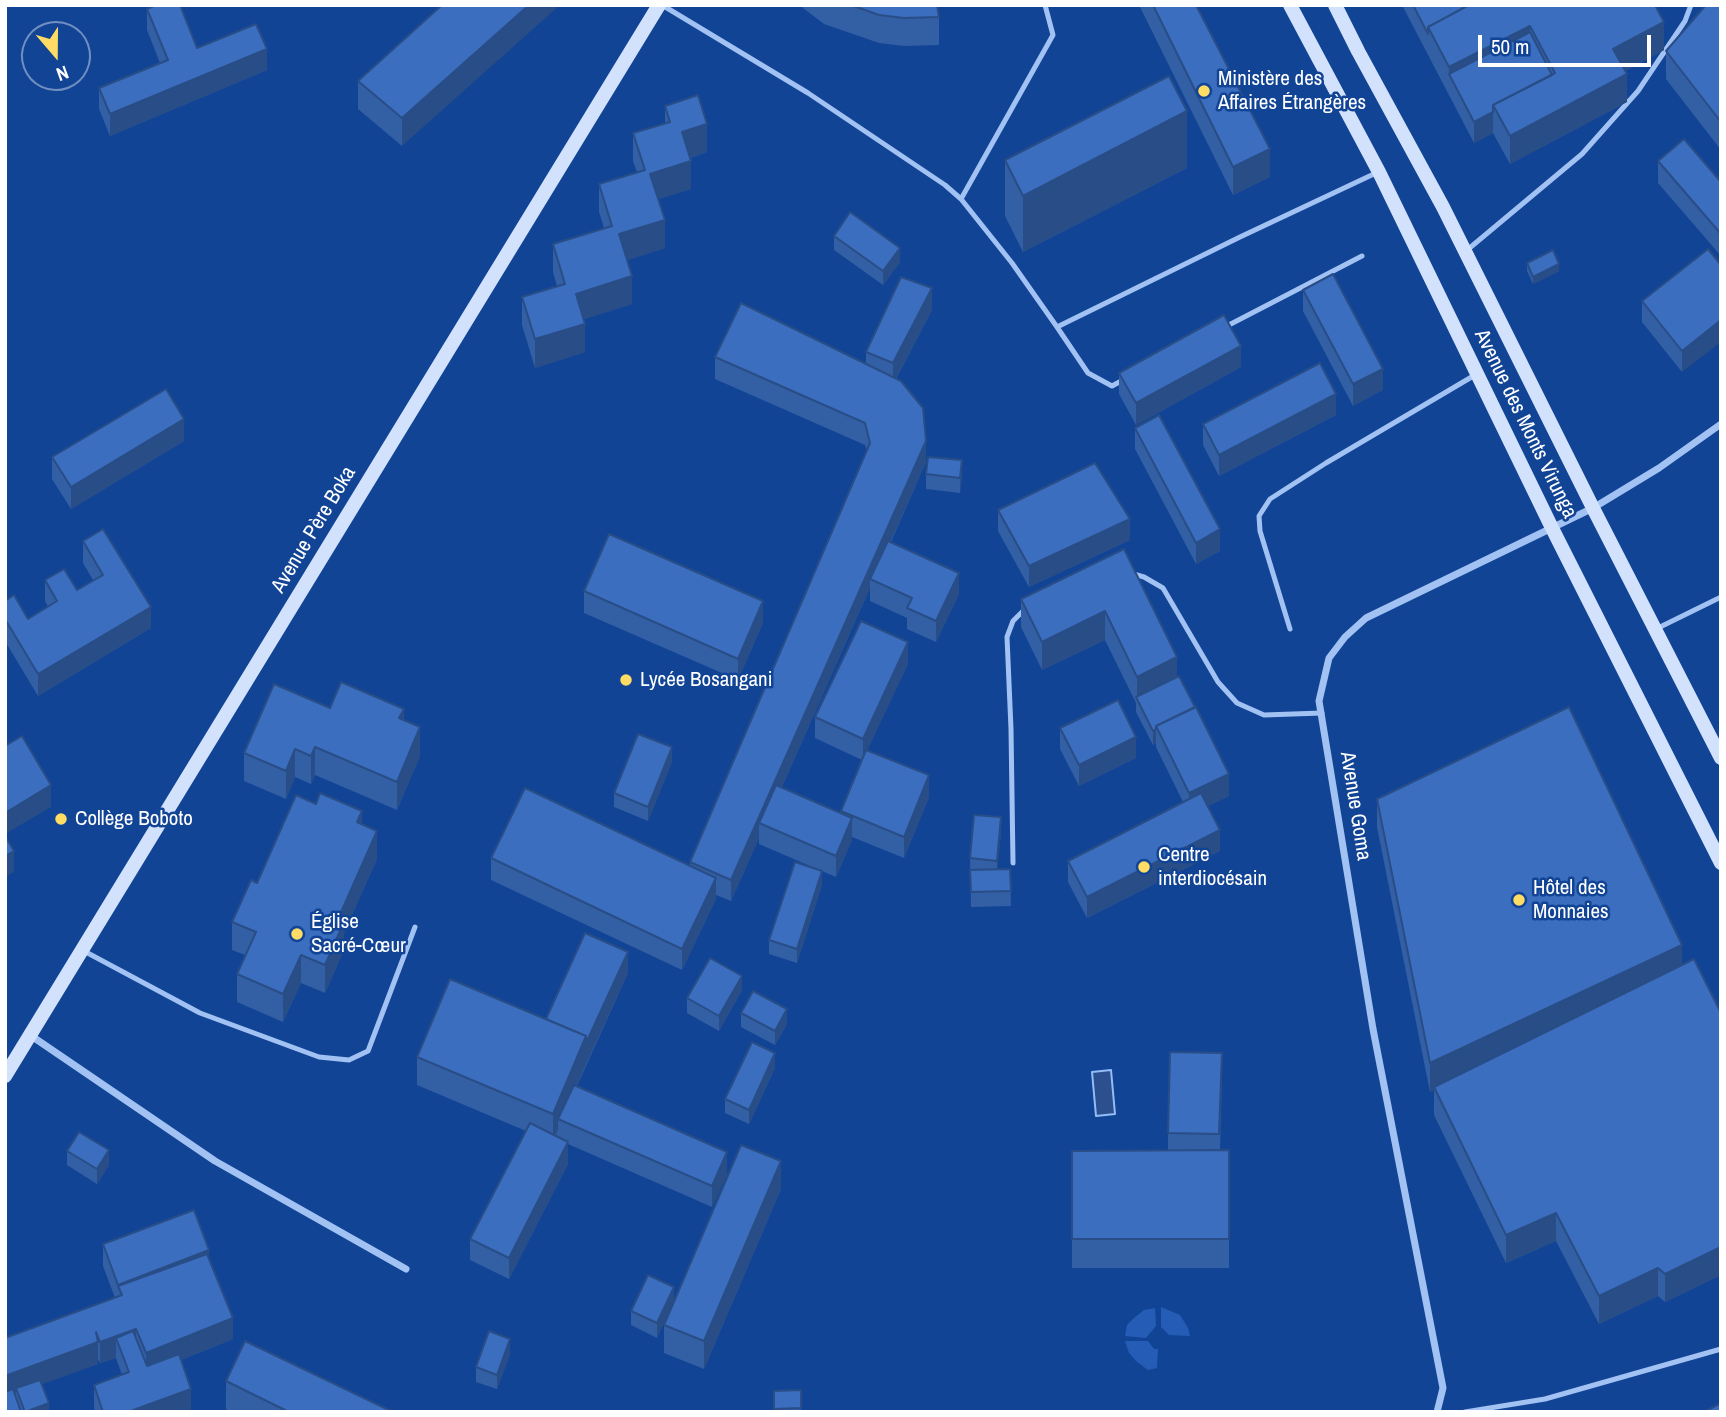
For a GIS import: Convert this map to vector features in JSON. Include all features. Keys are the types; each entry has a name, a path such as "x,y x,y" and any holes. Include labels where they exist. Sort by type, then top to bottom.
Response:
{"street":[{"name":"Avenue Père Boka","path":"5,1076 660,5"},
{"name":"Avenue des Monts Virunga","path":"1290,5 1379,172 1552,528 1721,863"},
{"name":"Avenue des Monts Virunga","path":"1335,5 1465,252 1721,758"},
{"name":"Avenue Goma","path":"1437,1412 1443,1388 1373,1029 1319,701 1329,658 1345,637 1366,618 1593,508 1659,468 1721,424"},
{"path":"30,1035 215,1161 406,1269"}],"lane":[{"path":"660,5 808,93 945,185 961,199 1012,263 1088,373 1112,386 1124,380"},
{"path":"961,199 1052,35 1045,5"},
{"path":"1465,252 1581,154 1638,91 1685,21 1691,5"},
{"path":"1057,327 1379,172"},
{"path":"1219,330 1362,256"},
{"path":"1290,629 1259,531 1259,516 1270,499 1477,374"},
{"path":"1122,570 1144,577 1163,588 1218,682 1237,703 1264,715 1322,713"},
{"path":"1656,630 1721,597"},
{"path":"1013,863 1007,637 1013,621 1023,611 1035,605"},
{"path":"82,950 200,1013 319,1057 349,1060 368,1051 415,927"},
{"path":"1465,1412 1545,1399 1721,1349"}],"shaded area":[{"path":"1111,1070 1115,1114 1096,1116 1092,1072"},
{"path":"1161,1307 1180,1315 1190,1336 1169,1335 1161,1327"},
{"path":"1155,1308 1156,1326 1146,1338 1125,1336 1127,1325 1135,1317 1144,1310"},
{"path":"1125,1341 1148,1341 1154,1349 1158,1349 1157,1368 1148,1370 1136,1361 1129,1353"}],"building":[{"path":"156,5 180,5 197,48 256,24 267,49 110,114 99,88 168,60 147,9"},
{"path":"442,5 529,5 402,118 358,81"},
{"path":"851,5 937,5 939,17 904,18 879,15"},
{"path":"1153,5 1196,5 1270,149 1233,167"},
{"path":"1413,5 1469,5 1428,27 1428,34"},
{"path":"1469,5 1655,5 1664,22 1613,49 1627,74 1510,136 1493,105 1555,73 1530,26 1449,67 1428,27"},
{"path":"1706,5 1721,5 1721,122 1666,51"},
{"path":"1530,32 1552,75 1493,105 1493,112 1474,122 1449,74"},
{"path":"1169,76 1187,111 1023,196 1005,160"},
{"path":"698,95 707,124 682,132 691,161 650,174 665,220 619,234 632,276 576,294 585,324 535,339 522,297 565,284 553,244 612,226 599,184 645,170 633,133 670,122 665,106"},
{"path":"1684,139 1721,182 1721,234 1658,161"},
{"path":"850,212 900,248 883,271 834,236"},
{"path":"1708,249 1721,265 1721,320 1682,351 1642,301"},
{"path":"1553,250 1559,264 1533,277 1527,263"},
{"path":"1333,274 1383,369 1353,384 1303,290"},
{"path":"901,277 932,288 893,363 866,352"},
{"path":"741,303 901,381 923,408 926,441 731,880 690,862 870,443 865,423 715,357"},
{"path":"1224,315 1241,346 1136,403 1119,373"},
{"path":"1320,363 1336,394 1219,455 1203,424"},
{"path":"166,389 184,419 71,487 52,457"},
{"path":"1159,415 1220,529 1196,543 1135,428"},
{"path":"928,457 962,460 960,478 926,474"},
{"path":"1095,463 1130,519 1029,566 998,510"},
{"path":"103,529 151,607 38,674 5,619 5,601 14,595 28,619 57,601 45,580 64,569 77,590 103,575 83,541"},
{"path":"609,534 763,601 738,659 584,591"},
{"path":"888,541 959,573 936,621 907,608 912,598 870,579"},
{"path":"1124,549 1177,657 1137,677 1105,611 1042,642 1021,599"},
{"path":"861,621 908,642 863,739 815,717"},
{"path":"1179,676 1195,707 1156,726 1153,731 1136,697"},
{"path":"341,682 404,709 399,718 420,727 397,782 315,747 311,756 295,749 286,771 244,753 274,684 330,708"},
{"path":"1118,700 1136,737 1079,765 1060,728"},
{"path":"1196,707 1229,774 1189,793 1156,726"},
{"name":"Hôtel des Monnaies","path":"1569,707 1682,945 1430,1063 1377,799"},
{"path":"638,734 672,747 648,807 614,793"},
{"path":"22,736 51,785 5,813 5,746"},
{"path":"866,750 929,775 904,837 841,811"},
{"path":"776,785 852,818 836,856 759,823"},
{"path":"525,788 716,878 682,949 491,858"},
{"path":"320,793 362,811 357,822 377,831 338,919 344,922 325,965 301,955 283,994 237,974 256,932 232,922 251,880 257,883 296,795 316,804"},
{"path":"1201,793 1220,830 1087,897 1068,861"},
{"path":"974,815 1001,817 997,861 970,858"},
{"path":"5,836 14,851 5,856"},
{"path":"795,862 822,871 797,949 769,940"},
{"path":"1010,869 1011,891 971,892 970,870"},
{"path":"585,933 628,952 586,1043 586,1036 546,1019"},
{"path":"710,958 742,976 719,1016 687,998"},
{"path":"1694,959 1721,1013 1721,1247 1665,1274 1658,1268 1599,1296 1556,1213 1506,1235 1434,1087"},
{"path":"450,979 586,1036 553,1114 417,1057"},
{"path":"753,991 787,1009 775,1031 741,1013"},
{"path":"752,1042 775,1053 749,1110 725,1099"},
{"path":"1170,1052 1222,1053 1219,1134 1168,1133"},
{"path":"574,1085 727,1152 712,1186 558,1119"},
{"path":"530,1123 568,1142 509,1258 470,1239"},
{"path":"79,1132 109,1150 97,1169 67,1151"},
{"path":"741,1145 781,1161 704,1341 664,1325"},
{"path":"1229,1150 1229,1239 1072,1239 1072,1151"},
{"path":"194,1210 209,1250 118,1285 103,1244"},
{"path":"207,1254 233,1318 146,1353 136,1329 100,1342 96,1332 98,1342 5,1376 5,1338 122,1295 118,1286"},
{"path":"648,1275 674,1287 657,1323 631,1311"},
{"path":"133,1331 147,1366 179,1354 191,1389 128,1412 103,1412 94,1385 129,1372 116,1338"},
{"path":"489,1331 510,1339 497,1375 476,1367"},
{"path":"245,1341 393,1412 289,1412 226,1381"},
{"path":"40,1380 49,1403 25,1412 16,1388"},
{"path":"13,1389 21,1412 5,1412 5,1392"},
{"path":"801,1390 801,1408 774,1409 774,1391"},
{"path":"1721,1403 1721,1412 1704,1412"}],"place":[{"name":"Ministère des Affaires Étrangères","path":"1204,91"},
{"name":"Lycée Bosangani","path":"626,680"},
{"name":"Collège Boboto","path":"61,819"},
{"name":"Centre interdiocésain","path":"1144,867"},
{"name":"Hôtel des Monnaies","path":"1519,900"},
{"name":"Église Sacré-Cœur","path":"297,934"}]}
